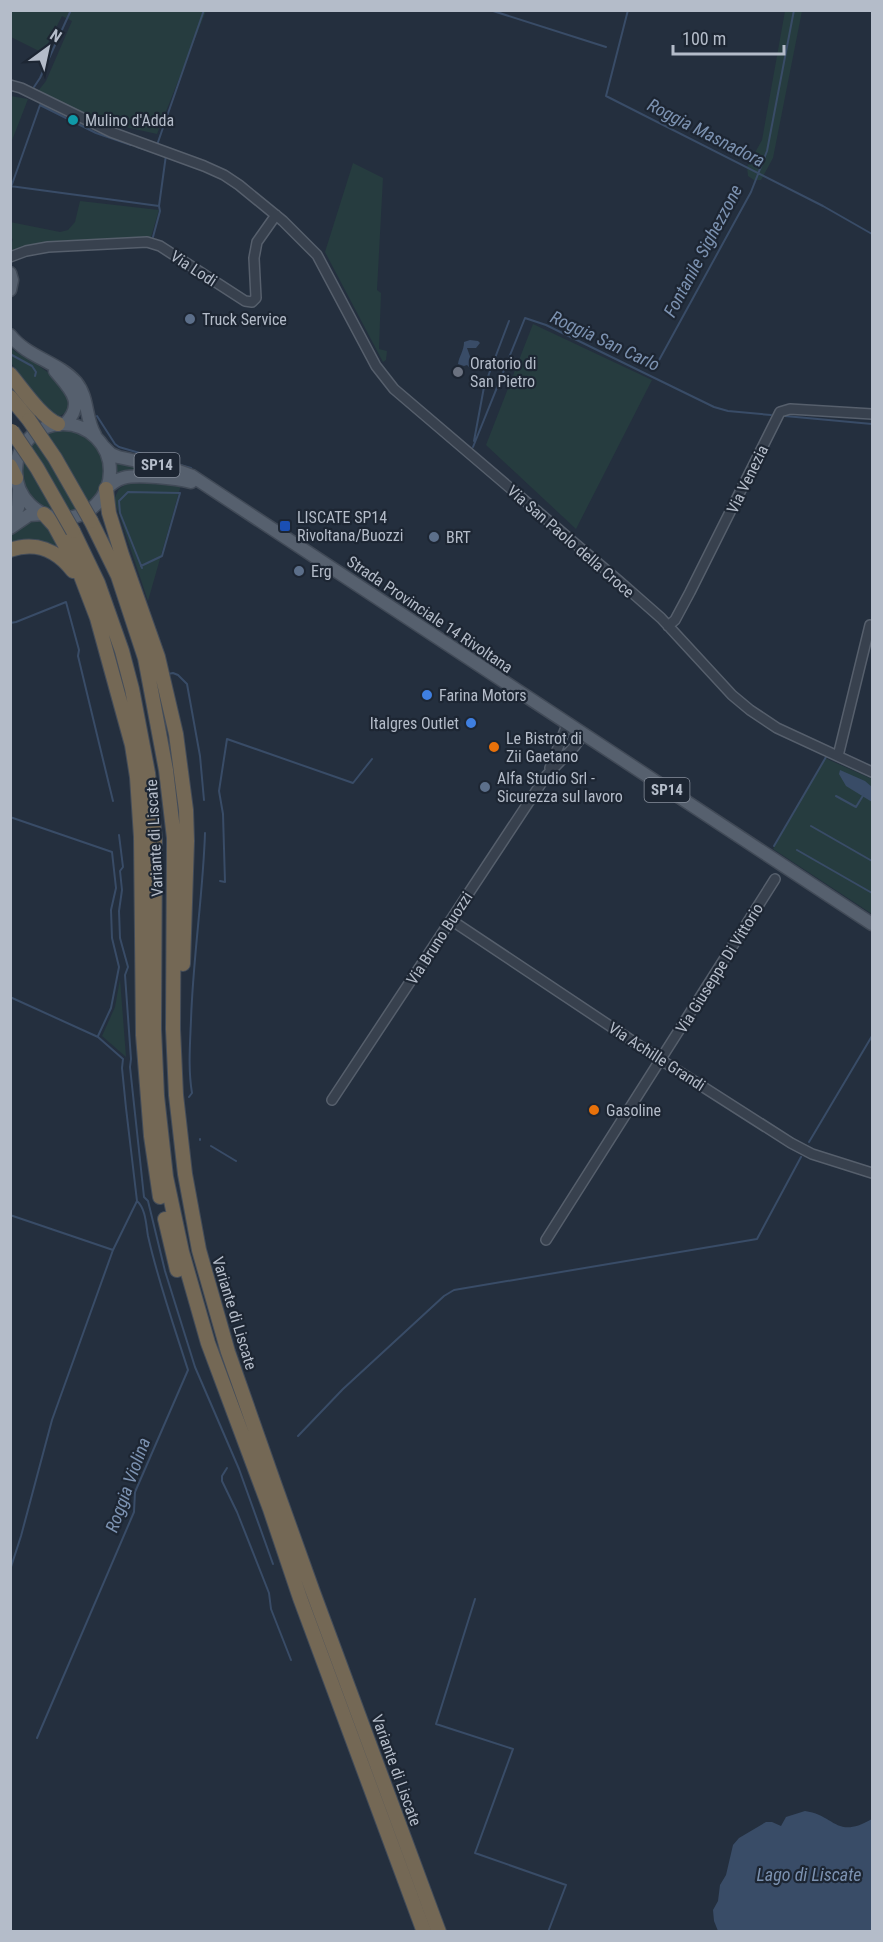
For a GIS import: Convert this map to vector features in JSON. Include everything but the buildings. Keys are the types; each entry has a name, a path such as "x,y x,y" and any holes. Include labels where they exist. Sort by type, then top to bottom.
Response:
{"highway":[{"path":"10,374 52,422 61,424"},
{"name":"Variante di Liscate","path":"10,397 55,458 91,521 118,576 149,673 166,770 174,838 173,1029 177,1112 185,1174 201,1256 228,1352 274,1483 439,1932"},
{"name":"Variante di Liscate","path":"11,430 37,468 74,531 99,583 132,689 148,773 155,839 154,1055 159,1122 165,1168 182,1252 197,1307 300,1598 424,1932"},
{"path":"106,489 109,513 165,682 180,764 187,841 180,1077 201,1256"},
{"path":"44,514 52,523 79,572 102,633 132,745 137,777 141,837 143,1035 149,1120 156,1176 172,1252 199,1344 223,1410 246,1447"},
{"path":"10,550 24,546 39,547 49,550 64,560 75,574 102,633"}],"main road":[{"path":"10,272 12,283 10,290"},
{"path":"10,335 29,352"},
{"path":"10,344 49,363 78,385 86,403 93,431 101,444 110,468 106,489 96,504 82,514 63,518 44,514 29,515 10,528"},
{"path":"49,363 68,386 75,402 74,411 61,424"},
{"path":"10,520 19,502 15,478 17,459 25,442 40,429 61,424 83,428 101,444"},
{"name":"Strada Provinciale 14 Rivoltana","path":"101,444 111,454 118,457 180,471 211,489 873,924"},
{"name":"Strada Provinciale 14 Rivoltana","path":"106,489 118,480 132,477 177,478 211,489"},
{"path":"15,478 29,503 44,514"}],"street":[{"name":"Via San Paolo della Croce","path":"10,85 21,88 111,132 224,175 239,184 276,215 319,258 376,366 389,383 620,581 668,626 726,689 750,710 777,728 873,772"},
{"name":"Via Lodi","path":"10,257 38,249 141,241 153,243 245,301 252,302 256,298 257,242 276,215"},
{"path":"10,272 19,259 38,249"},
{"name":"Via Venezia","path":"668,626 675,620 685,601 780,412 790,409 873,414"},
{"path":"838,756 870,625"},
{"name":"Via Bruno Buozzi","path":"546,776 567,725"},
{"name":"Via Bruno Buozzi","path":"332,1100 546,776 583,735"},
{"name":"Via Giuseppe Di Vittorio","path":"546,1240 776,879"},
{"name":"Via Achille Grandi","path":"451,920 662,1060 802,1149 873,1173"}],"green space":[{"path":"10,11 206,11 157,134 103,122 38,91 46,81 72,21 62,16 43,53 11,37"},
{"path":"785,11 802,11 773,158 761,180 754,180 748,176 747,167 762,140"},
{"path":"10,96 28,99 11,143"},
{"path":"353,163 383,178 377,290 381,293 379,349 387,351 386,360 383,362 325,252"},
{"path":"80,201 159,210 151,237 38,244 11,250 13,239 10,222 60,232 68,230 75,222"},
{"path":"533,324 652,380 576,529 486,445"},
{"path":"10,348 37,364 62,386 67,394 68,403 64,414 57,417 46,408 11,363"},
{"path":"62,428 78,431 92,440 101,454 104,470 101,486 92,500 78,509 62,512 46,509 32,500 23,486 20,470 23,454 32,440 46,431"},
{"path":"116,462 161,471 115,477"},
{"path":"128,483 181,485 148,601 114,499 119,489"},
{"path":"38,519 45,522 69,560 11,546 11,534 17,528"},
{"path":"825,758 872,779 872,914 773,849"},
{"path":"120,979 126,1057 102,1036 115,1007"}],"water":[{"path":"470,340 480,343 476,348 467,348 471,359 470,368 467,365 458,364 464,342"},
{"path":"840,770 865,781 872,787 872,802 846,786 839,774"},
{"name":"Lago di Liscate","path":"805,1811 815,1813 843,1827 860,1825 872,1819 872,1931 718,1931 713,1910 718,1901 720,1885 726,1875 733,1845 739,1838 766,1822 781,1826 786,1817"}],"waterway":[{"path":"34,87 71,10"},
{"name":"Roggia Violina","path":"157,145 204,10"},
{"path":"490,10 606,47"},
{"name":"Roggia Masnadora","path":"628,10 606,96 823,206 872,234"},
{"name":"Fontanile Sighezzone","path":"658,362 751,192 767,151 794,10"},
{"name":"Roggia Violina","path":"10,190 40,105 96,133 131,145"},
{"name":"Roggia Violina","path":"137,147 157,153"},
{"path":"10,186 159,206 166,155"},
{"path":"153,237 160,211 159,206"},
{"name":"Roggia San Carlo","path":"473,447 525,318 546,325 714,407 728,411 771,415"},
{"path":"474,441 484,387 509,321"},
{"name":"Roggia Violina","path":"10,354 32,366 36,372 35,376"},
{"path":"97,416 119,447 191,468"},
{"name":"Roggia San Carlo","path":"785,416 872,424"},
{"path":"141,566 162,556 180,493 128,492 119,501 120,513 142,568"},
{"path":"10,623 66,602 113,801"},
{"path":"168,674 178,675 187,684 200,756 204,800"},
{"path":"220,881 225,882 223,814 219,791 227,739 353,783 372,759"},
{"path":"774,846 826,757"},
{"path":"836,796 856,807 864,794"},
{"path":"10,817 112,852 116,888 111,910 112,938 119,967 111,1008 98,1036"},
{"path":"811,826 872,861"},
{"path":"189,1097 192,1093 190,1075 192,996 205,833"},
{"path":"119,835 123,867 120,871 122,890 119,911 120,938 128,967 125,975 130,1067 144,1197 148,1201 165,1271 195,1367 239,1469 273,1564"},
{"path":"797,850 872,893"},
{"name":"Roggia Violina","path":"10,997 98,1037 123,1059 122,1068 137,1201 144,1213 156,1270 188,1370 135,1492 134,1512 37,1738"},
{"path":"809,1142 872,1036"},
{"path":"211,1146 236,1161"},
{"path":"298,1436 343,1389 444,1296 454,1290 757,1239 801,1157"},
{"name":"Roggia Violina","path":"10,1570 52,1420 113,1250 137,1201"},
{"name":"Roggia Violina","path":"10,1215 113,1250"},
{"path":"227,1468 222,1481 237,1512 269,1593 271,1609 291,1660"},
{"path":"475,1599 436,1724 513,1749 475,1853 566,1885 548,1932"}],"place":[{"name":"Mulino d'Adda","path":"73,120"},
{"name":"Truck Service","path":"190,319"},
{"name":"Oratorio di San Pietro","path":"458,372"},
{"name":"LISCATE SP14 Rivoltana/Buozzi","path":"285,526"},
{"name":"BRT","path":"434,537"},
{"name":"Erg","path":"299,571"},
{"name":"Farina Motors","path":"427,695"},
{"name":"Italgres Outlet","path":"471,723"},
{"name":"Le Bistrot di Zii Gaetano","path":"494,747"},
{"name":"Alfa Studio Srl - Sicurezza sul lavoro","path":"485,787"},
{"name":"Gasoline","path":"594,1110"}]}
